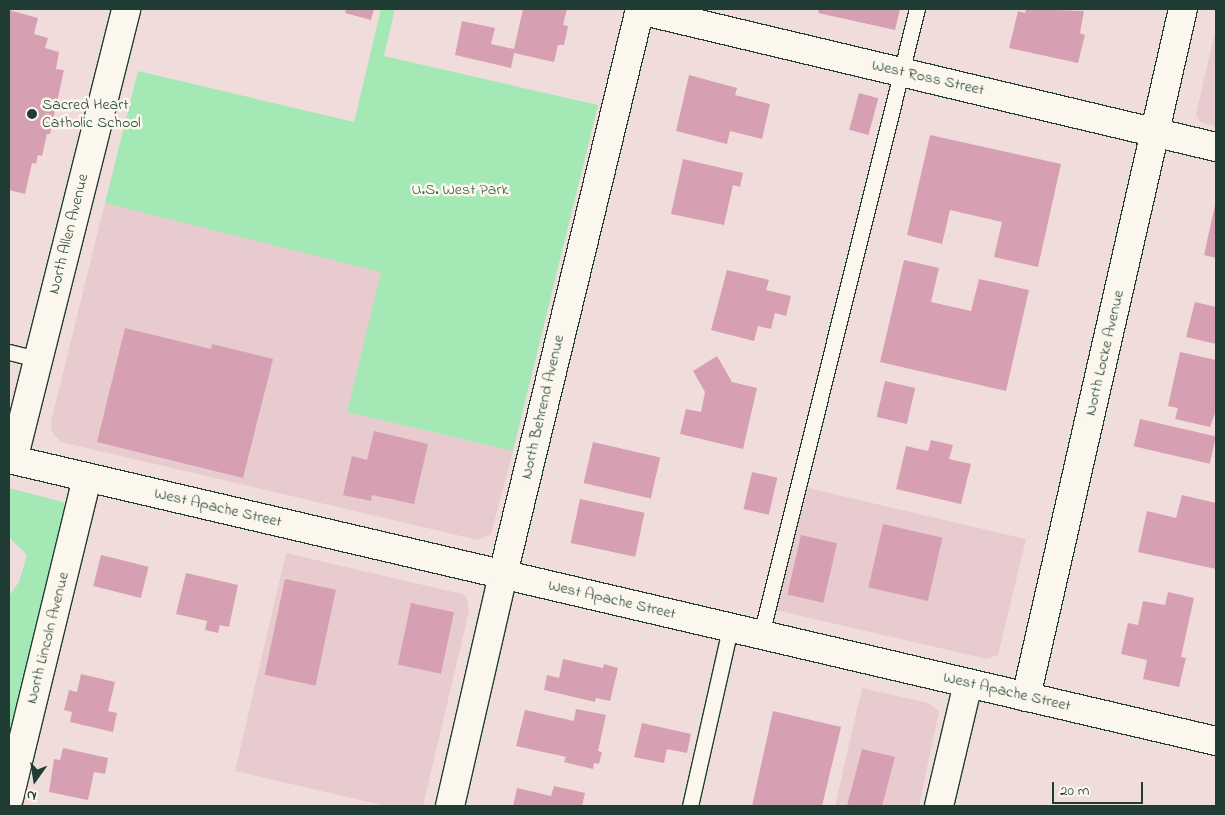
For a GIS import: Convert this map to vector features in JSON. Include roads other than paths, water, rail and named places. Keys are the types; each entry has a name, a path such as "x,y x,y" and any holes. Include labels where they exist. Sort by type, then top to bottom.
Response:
{"street":[{"name":"North Allen Avenue","path":"11,460 126,9"},
{"name":"West Ross Street","path":"640,9 1216,146"},
{"name":"North Behrend Avenue","path":"450,806 503,574 640,9"},
{"name":"North Locke Avenue","path":"1026,696 1183,9"},
{"name":"West Apache Street","path":"11,460 1216,741"},
{"name":"North Lincoln Avenue","path":"9,798 87,478"},
{"path":"939,806 968,683"}],"lane":[{"path":"761,635 917,9"},
{"path":"9,352 38,359"},
{"path":"690,806 730,628"}],"place":[{"name":"Sacred Heart Catholic School","path":"32,114"}],"park label":[{"name":"U.S. West Park","path":"460,190"}]}
